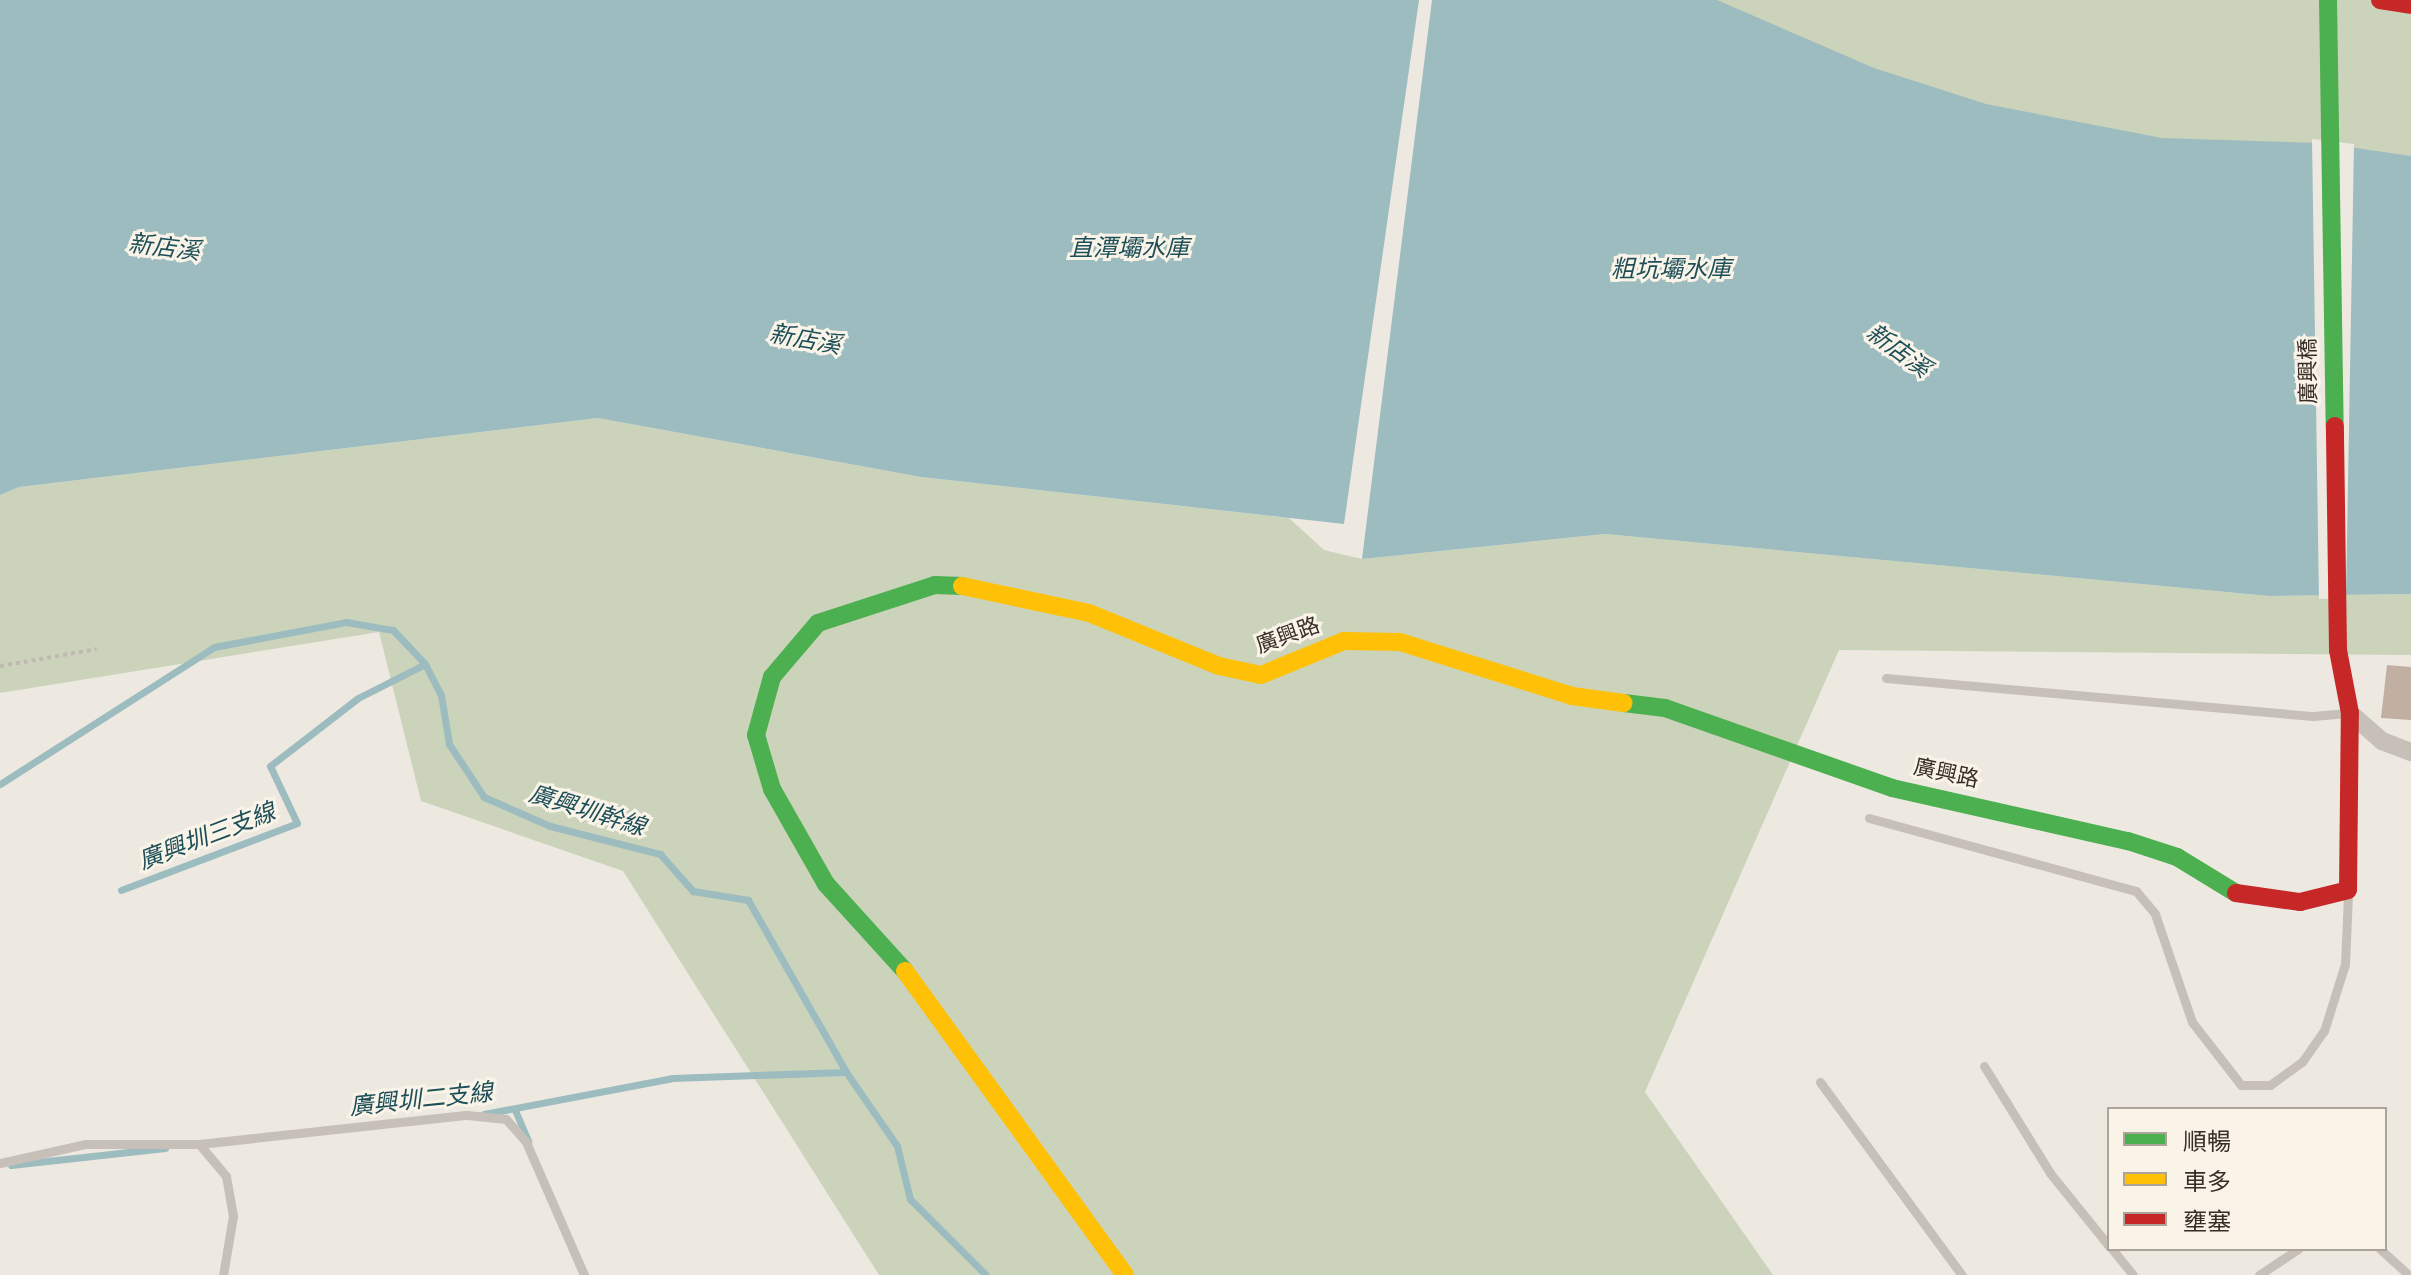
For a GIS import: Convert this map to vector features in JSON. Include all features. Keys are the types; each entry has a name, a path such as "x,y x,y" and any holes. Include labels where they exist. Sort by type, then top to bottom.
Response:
{"street":[{"name":"廣興橋","path":"2328,0 2338,650 2350,713"},
{"path":"2380,0 2411,5"},
{"name":"廣興路","path":"1125,1275 922,990 826,884 772,789 756,735 772,677 818,623 935,585 994,587 1089,613 1219,666 1261,675 1344,641 1400,642 1572,696 1665,708 1892,788 2128,841 2177,857 2237,893 2300,902 2348,890"},
{"path":"2350,713 2382,741 2411,752"},
{"path":"2348,890 2350,713"}],"lane":[{"path":"1886,678 2313,716 2350,713"},
{"path":"1869,818 2136,891 2155,914 2192,1022 2241,1085 2270,1085 2302,1062 2324,1031 2345,964 2348,890"},
{"path":"1984,1066 2050,1173 2107,1243"},
{"path":"1820,1082 1962,1275"},
{"path":"0,1163 86,1144 199,1144 467,1115 506,1119 526,1142 584,1275"},
{"path":"199,1144 226,1176 233,1216 223,1275"},
{"path":"2113,1251 2133,1275"},
{"path":"2259,1275 2295,1251"},
{"path":"2382,1251 2409,1275"}],"path":[{"path":"0,666 97,649"}],"green space":[{"path":"1603,0 2411,0 2411,473"},
{"path":"598,418 921,477 1289,518 1324,550 1362,559 1605,534 2269,596 2411,594 2411,655 1839,650 1645,1092 1773,1275 879,1275 623,871 421,801 379,632 0,693 0,495 19,487"}],"water":[{"name":"直潭壩水庫","path":"0,0 1419,0 1344,524 921,477 598,418 19,487 0,495"},
{"name":"粗坑壩水庫","path":"1432,0 1717,0 1874,68 1986,104 2162,138 2322,143 2411,156 2411,594 2269,596 1605,534 1362,559"}],"pier":[{"path":"2312,139 2354,144 2346,598 2319,599"}],"building":[{"path":"2387,665 2411,667 2411,720 2381,718"}],"waterway":[{"name":"廣興圳幹線","path":"0,784 214,647 346,622 393,630 425,664 441,695 449,744 484,797 550,826 660,854 693,891 748,900 846,1072 897,1146 910,1199 986,1275"},
{"name":"廣興圳三支線","path":"121,890 297,823 270,766 358,698 425,664"},
{"name":"廣興圳二支線","path":"484,1114 672,1078 846,1072"},
{"path":"515,1110 528,1141"},
{"name":"廣興圳二支線","path":"11,1165 165,1148"}],"traffic: fast":[{"path":"2328,0 2335,426"},
{"path":"905,971 826,884 772,789 756,735 772,677 818,623 935,585 962,586"},
{"path":"1624,703 1665,708 1892,788 2128,841 2177,857 2236,893"}],"traffic: slow":[{"path":"962,586 1089,613 1219,666 1261,675 1344,641 1400,642 1572,696 1624,703"},
{"path":"905,971 1125,1275"}],"traffic: jam":[{"path":"2380,0 2411,5"},
{"path":"2236,893 2300,902 2348,890 2350,713 2338,650 2335,426"}],"water label":[{"name":"新店溪","path":"164,248"},
{"name":"新店溪","path":"805,340"},
{"name":"新店溪","path":"1898,351"}]}
